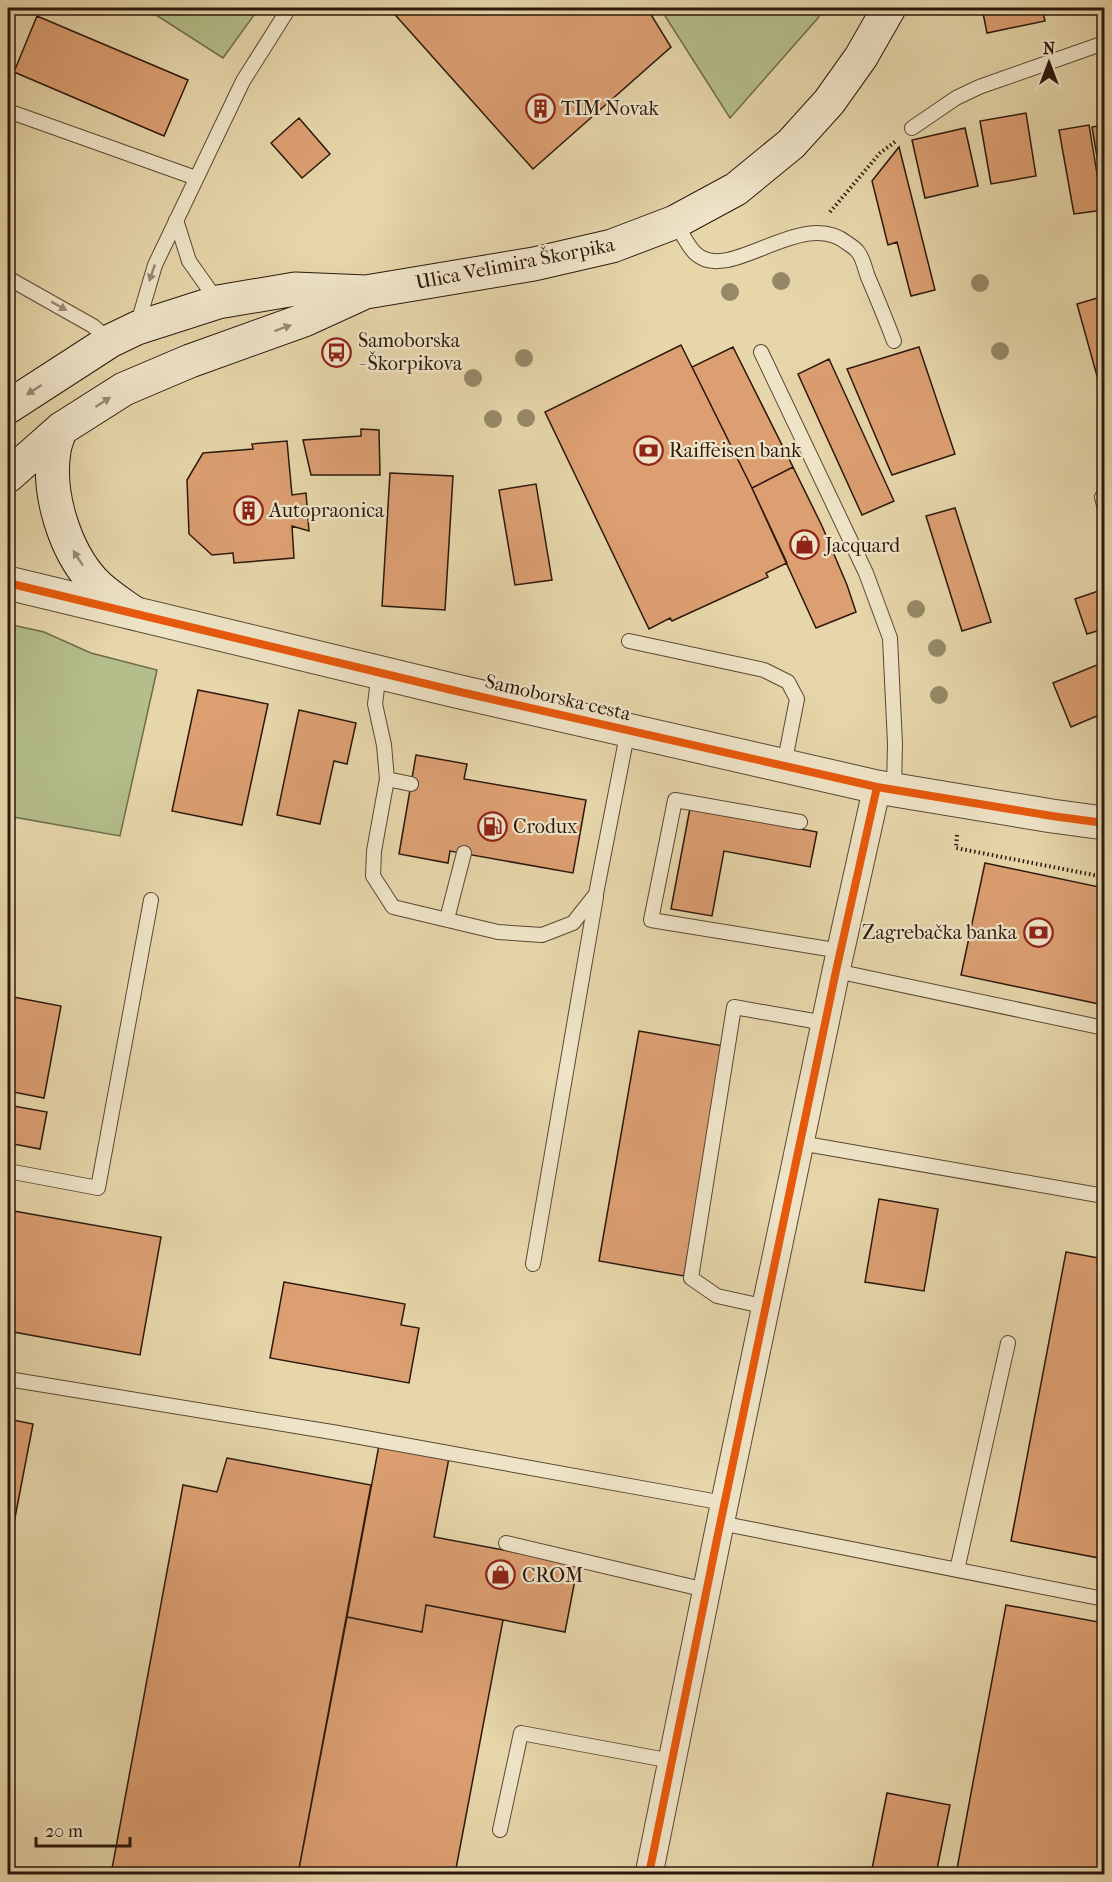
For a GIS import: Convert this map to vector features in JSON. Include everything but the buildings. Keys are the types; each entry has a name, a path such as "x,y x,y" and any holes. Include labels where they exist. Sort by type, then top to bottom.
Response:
{"main road":[{"name":"Ulica Velimira Škorpika","path":"8,407 123,335 218,302 295,288 366,292 534,264 612,246 675,222 736,189 791,144 829,102 861,57 889,8"},
{"name":"Ulica Velimira Škorpika","path":"8,476 61,429 124,389 190,361 304,320 366,292"},
{"path":"61,429 54,451 53,472 54,493 61,523 72,548 93,580 110,596 134,613"},
{"name":"Samoborska cesta","path":"8,583 379,672 886,788 1104,823"}],"street":[{"path":"649,1875 706,1590 838,961 886,788"}],"lane":[{"path":"8,278 93,326 123,335 243,81 289,8"},
{"path":"912,128 956,98 979,87 1104,43"},
{"path":"8,111 196,178"},
{"path":"176,220 189,261 218,302"},
{"path":"675,222 695,253 707,260 726,260 743,256 796,235 814,232 829,232 842,238 858,251 894,341"},
{"path":"761,352 866,573 890,638 895,744 886,788"},
{"path":"629,640 764,670 788,682 797,699 784,765"},
{"path":"379,672 375,704 384,745 387,779 374,851 373,876 393,907 498,932 542,935 573,923 596,894 628,730"},
{"path":"387,779 411,784"},
{"path":"800,822 675,800 651,920 838,961 1104,1028"},
{"path":"447,919 464,853"},
{"path":"533,1264 598,883"},
{"path":"8,1171 98,1188 151,900"},
{"path":"767,1307 717,1296 691,1278 734,1007 825,1023"},
{"path":"800,1143 1104,1196"},
{"path":"957,1570 1008,1343"},
{"path":"8,1379 339,1433 722,1513 957,1570 1104,1599"},
{"path":"506,1543 706,1590"},
{"path":"500,1830 521,1733 672,1761"}],"path":[{"path":"814,232 844,193 880,153 912,128"},
{"path":"957,835 956,848 1104,877"}],"green space":[{"path":"145,8 259,8 223,58"},
{"path":"660,8 824,8 818,18 730,118"},
{"path":"8,624 44,632 91,653 157,670 120,836 8,816"}],"cycle path":[{"path":"8,583 456,691 877,787 1104,823"},
{"path":"649,1874 836,971 877,787"}],"place":[{"name":"TIM Novak","path":"540,108"},
{"name":"Samoborska - Škorpikova","path":"337,352"},
{"name":"Raiffeisen bank","path":"648,450"},
{"name":"Autopraonica","path":"248,510"},
{"name":"Jacquard","path":"804,545"},
{"name":"Crodux","path":"492,826"},
{"name":"Zagrebačka banka","path":"1038,932"},
{"name":"CROM","path":"501,1575"}]}
